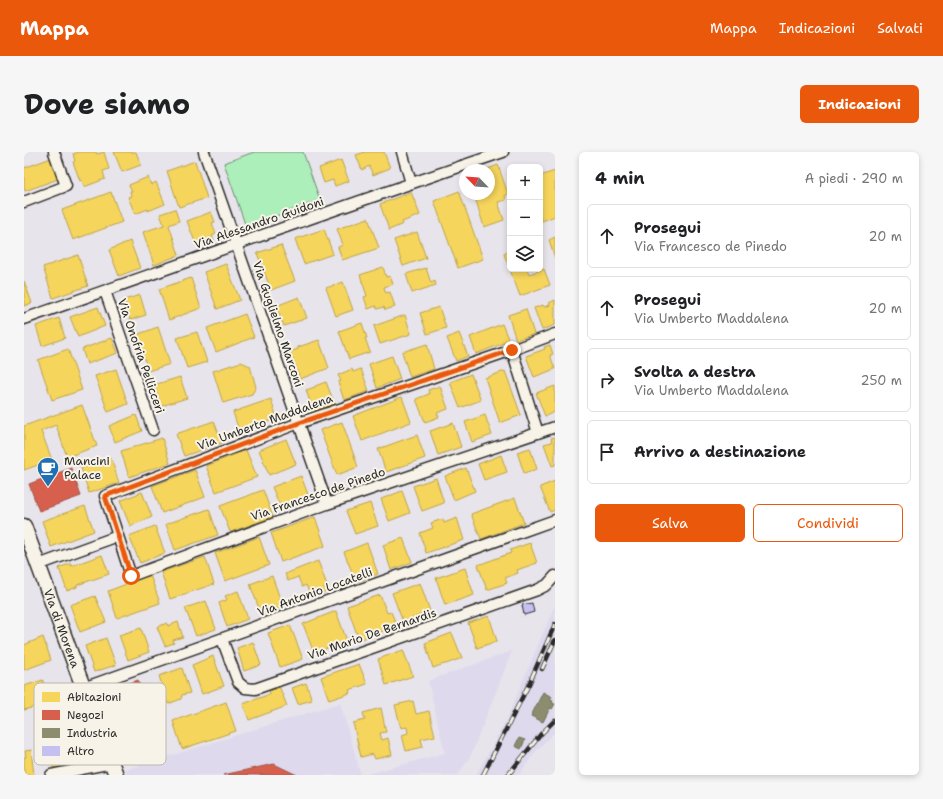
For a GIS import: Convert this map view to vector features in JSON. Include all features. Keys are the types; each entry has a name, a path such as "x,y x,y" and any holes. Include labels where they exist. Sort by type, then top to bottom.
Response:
{"street":[{"path":"24,202 66,186 54,152"},
{"name":"Via Guglielmo Marconi","path":"204,152 327,504"},
{"path":"402,152 412,183"},
{"name":"Via Alessandro Guidoni","path":"24,319 503,152"},
{"name":"Via Onofria Pellicceri","path":"105,291 153,430"},
{"name":"Via Umberto Maddalena","path":"118,536 105,496 299,423 555,334"},
{"path":"512,350 538,433"},
{"name":"Via Francesco de Pinedo","path":"118,536 131,576 327,504 555,427"},
{"name":"Via Antonio Locatelli","path":"97,683 555,520"},
{"name":"Via di Morena","path":"24,526 81,683"},
{"path":"38,565 118,536"},
{"name":"Via Mario De Bernardis","path":"222,639 238,682 245,688 255,689 537,590 550,582 555,576"},
{"path":"51,775 114,769"}],"shaded area":[{"path":"555,605 555,732 536,751 519,775 476,775 506,721"},
{"path":"512,651 471,755 458,775 364,775 445,753 428,681"},
{"path":"340,703 361,775 128,775 125,770 141,765 166,765 166,757"}],"green space":[{"path":"254,152 303,152 320,200 246,227 224,163"}],"building: Abitazioni":[{"path":"79,152 96,152 97,154 104,152 109,169 103,171 105,179 84,187 82,180 80,181 73,162 75,161 73,154"},
{"path":"114,152 136,152 141,165 122,172"},
{"path":"365,152 384,152 390,168 373,175 369,166 362,170 356,155"},
{"path":"51,158 58,179 25,191 24,168"},
{"path":"341,160 349,181 335,186 333,180 324,183 319,168"},
{"path":"195,161 207,198 179,207 167,171"},
{"path":"498,165 507,191 507,195 505,196 506,200 498,202 504,220 484,227 476,200 495,200 495,166"},
{"path":"555,171 555,216 543,221 543,200 543,175"},
{"path":"148,177 151,185 156,182 165,204 148,211 148,209 135,214 128,197 131,196 130,191 132,191 129,185"},
{"path":"459,191 459,200 462,200 483,259 458,268 434,201"},
{"path":"111,192 122,222 73,240 62,210"},
{"path":"411,192 420,215 402,222 403,224 389,230 380,204"},
{"path":"175,209 179,221 169,225 179,255 154,265 143,232 164,225 160,214"},
{"path":"211,212 215,222 212,223 216,234 212,236 214,241 197,247 187,221"},
{"path":"368,218 379,248 342,260 338,247 343,245 337,229"},
{"path":"324,229 333,254 304,264 295,239"},
{"path":"417,232 426,258 403,266 394,240"},
{"path":"555,237 555,258 549,240"},
{"path":"130,241 140,268 119,276 109,250"},
{"path":"281,245 295,281 271,290 257,253"},
{"path":"507,252 507,262 504,254"},
{"path":"78,255 88,286 53,298 43,267"},
{"path":"226,264 240,300 217,309 204,272"},
{"path":"383,267 386,277 390,276 393,284 384,287 386,293 390,292 395,307 385,310 384,307 377,309 376,306 368,309 364,297 367,296 360,275"},
{"path":"426,268 431,283 435,281 436,285 412,293 406,274"},
{"path":"544,269 550,285 520,296 511,272 528,272 529,274 543,272"},
{"path":"191,278 201,308 169,320 159,289"},
{"path":"24,281 32,303 24,306"},
{"path":"343,282 353,310 336,316 326,288"},
{"path":"140,295 146,315 130,320 124,300"},
{"path":"299,297 307,318 284,326 276,306"},
{"path":"555,300 555,325 542,330 534,308 543,305 544,307 550,305 549,303"},
{"path":"98,307 105,326 78,337 70,317"},
{"path":"439,307 446,328 427,334 420,313"},
{"path":"526,309 534,334 516,340 508,315"},
{"path":"245,314 254,337 216,352 207,328"},
{"path":"405,315 411,334 380,344 374,326"},
{"path":"59,318 65,338 42,346 36,326"},
{"path":"362,323 370,352 349,359 339,331"},
{"path":"502,324 509,341 476,354 470,337"},
{"path":"158,327 170,364 148,371 144,357 140,357 137,354 140,347 136,335"},
{"path":"197,332 207,362 187,368 177,338"},
{"path":"459,333 468,356 456,361 447,338"},
{"path":"112,338 118,353 87,364 82,349"},
{"path":"319,340 329,368 300,379 290,352 298,349 298,347"},
{"path":"427,344 434,369 410,377 402,352"},
{"path":"550,345 553,354 550,355 555,369 534,377 526,356 545,349 544,347"},
{"path":"68,349 82,390 52,400 38,360"},
{"path":"392,356 400,379 377,388 369,364"},
{"path":"241,362 250,366 256,387 252,394 223,403 213,371"},
{"path":"116,369 128,404 108,412 95,376"},
{"path":"352,369 353,372 361,369 369,391 344,400 338,382 341,381 338,375"},
{"path":"505,371 521,415 500,423 485,378"},
{"path":"471,374 481,400 460,408 450,382"},
{"path":"180,377 187,398 161,406 154,385"},
{"path":"326,382 335,405 312,413 306,390"},
{"path":"440,386 448,409 437,413 439,417 425,422 416,399 429,394 428,390"},
{"path":"555,386 555,412 545,416 536,393"},
{"path":"402,397 411,422 362,441 353,416"},
{"path":"271,399 277,419 239,431 233,412"},
{"path":"82,405 97,446 67,457 56,425 41,431 52,460 24,470 24,426"},
{"path":"136,415 142,431 115,442 109,426"},
{"path":"485,415 492,435 472,442 465,422"},
{"path":"214,421 222,443 184,456 176,434"},
{"path":"342,422 358,467 337,475 320,430"},
{"path":"453,423 461,447 438,455 430,431"},
{"path":"417,435 425,458 386,472 378,449"},
{"path":"555,437 555,465 552,466 544,444 552,442 551,438"},
{"path":"162,438 170,463 129,477 121,451"},
{"path":"286,439 296,464 269,475 259,450"},
{"path":"530,448 537,469 524,473 517,452"},
{"path":"246,450 257,477 216,492 206,466"},
{"path":"501,455 507,472 484,480 478,464"},
{"path":"111,458 119,483 89,493 81,468"},
{"path":"466,468 475,491 454,500 445,476"},
{"path":"195,470 205,497 162,513 152,486"},
{"path":"301,476 310,500 282,511 272,487"},
{"path":"436,478 444,503 422,511 413,486"},
{"path":"555,481 555,510 550,512 540,487"},
{"path":"263,490 273,517 230,532 220,506"},
{"path":"402,491 410,513 389,521 381,499"},
{"path":"142,492 152,517 130,526 120,501"},
{"path":"515,498 524,523 481,539 471,514"},
{"path":"370,503 378,526 355,534 346,511"},
{"path":"85,506 94,531 51,547 42,521"},
{"path":"209,509 218,535 175,550 166,524"},
{"path":"315,517 325,546 281,562 271,533"},
{"path":"457,518 464,540 426,553 420,533 433,528 431,523 443,519 444,523"},
{"path":"155,526 165,553 140,563 129,536"},
{"path":"259,537 269,565 225,581 215,553"},
{"path":"403,538 412,562 391,570 383,545"},
{"path":"367,543 378,574 356,582 344,552"},
{"path":"530,543 537,563 517,570 518,573 505,578 507,583 487,590 478,565 511,553 510,550"},
{"path":"102,555 109,574 77,585 77,587 67,591 59,568 71,563 71,566"},
{"path":"205,557 214,584 170,599 161,572"},
{"path":"318,561 327,585 324,587 326,592 315,596 314,593 310,595 306,585 302,587 298,577 288,581 285,574"},
{"path":"465,568 474,595 445,605 436,578"},
{"path":"150,575 160,603 117,618 108,591"},
{"path":"272,576 283,607 261,614 250,584"},
{"path":"420,583 430,611 403,622 392,593"},
{"path":"238,591 248,619 227,627 219,603 227,600 225,596"},
{"path":"380,595 387,613 391,612 397,626 359,640 347,606"},
{"path":"95,596 106,622 80,632 70,605"},
{"path":"206,601 216,629 196,636 185,608"},
{"path":"336,611 347,641 314,653 303,624"},
{"path":"489,616 497,641 477,648 468,623"},
{"path":"178,622 183,637 173,640 174,643 165,646 157,627 167,623 168,626"},
{"path":"290,625 303,659 280,667 268,633"},
{"path":"141,628 149,652 128,660 119,635"},
{"path":"452,633 462,658 433,668 425,643"},
{"path":"43,637 51,660 24,670 24,645"},
{"path":"106,638 116,665 94,672 85,646"},
{"path":"253,642 261,665 244,671 237,648"},
{"path":"403,650 413,676 386,685 378,659"},
{"path":"213,656 224,686 202,694 192,665"},
{"path":"359,664 367,684 349,690 350,693 329,700 321,677"},
{"path":"182,668 190,693 182,695 181,699 168,704 166,698 166,683 161,683 159,676"},
{"path":"43,680 44,683 34,683 34,707 24,710 24,686"},
{"path":"306,683 312,700 298,704 292,688"},
{"path":"279,686 287,706 249,720 243,704 270,694 269,690"},
{"path":"413,701 416,714 429,711 435,736 421,739 423,747 406,751 402,735 408,733 407,727 401,728 395,705"},
{"path":"226,702 236,731 182,749 173,721"},
{"path":"381,708 386,732 380,733 382,740 388,738 392,755 375,759 373,754 361,757 353,723 365,720 363,713"},
{"path":"31,750 34,775 24,775 24,757 26,757 25,751"},
{"path":"52,765 66,765 53,768"}],"building: Negozi":[{"path":"71,468 81,496 39,511 29,484"},
{"path":"138,680 139,683 130,683"},
{"path":"274,764 297,775 223,775"}],"building: Industria":[{"path":"543,692 552,697 550,700 555,704 552,709 550,708 543,722 531,716"},
{"path":"519,738 525,740 521,749 515,746"}],"building: Altro":[{"path":"532,603 534,612 524,615 522,605"}],"railway":[{"path":"483,775 529,684 555,624"},
{"path":"542,669 555,640"},
{"path":"508,775 541,734 555,720"}],"place":[{"name":"Mancini Palace","path":"48,488"}],"route":[{"path":"131,576 105,496 299,423 512,350"}]}
